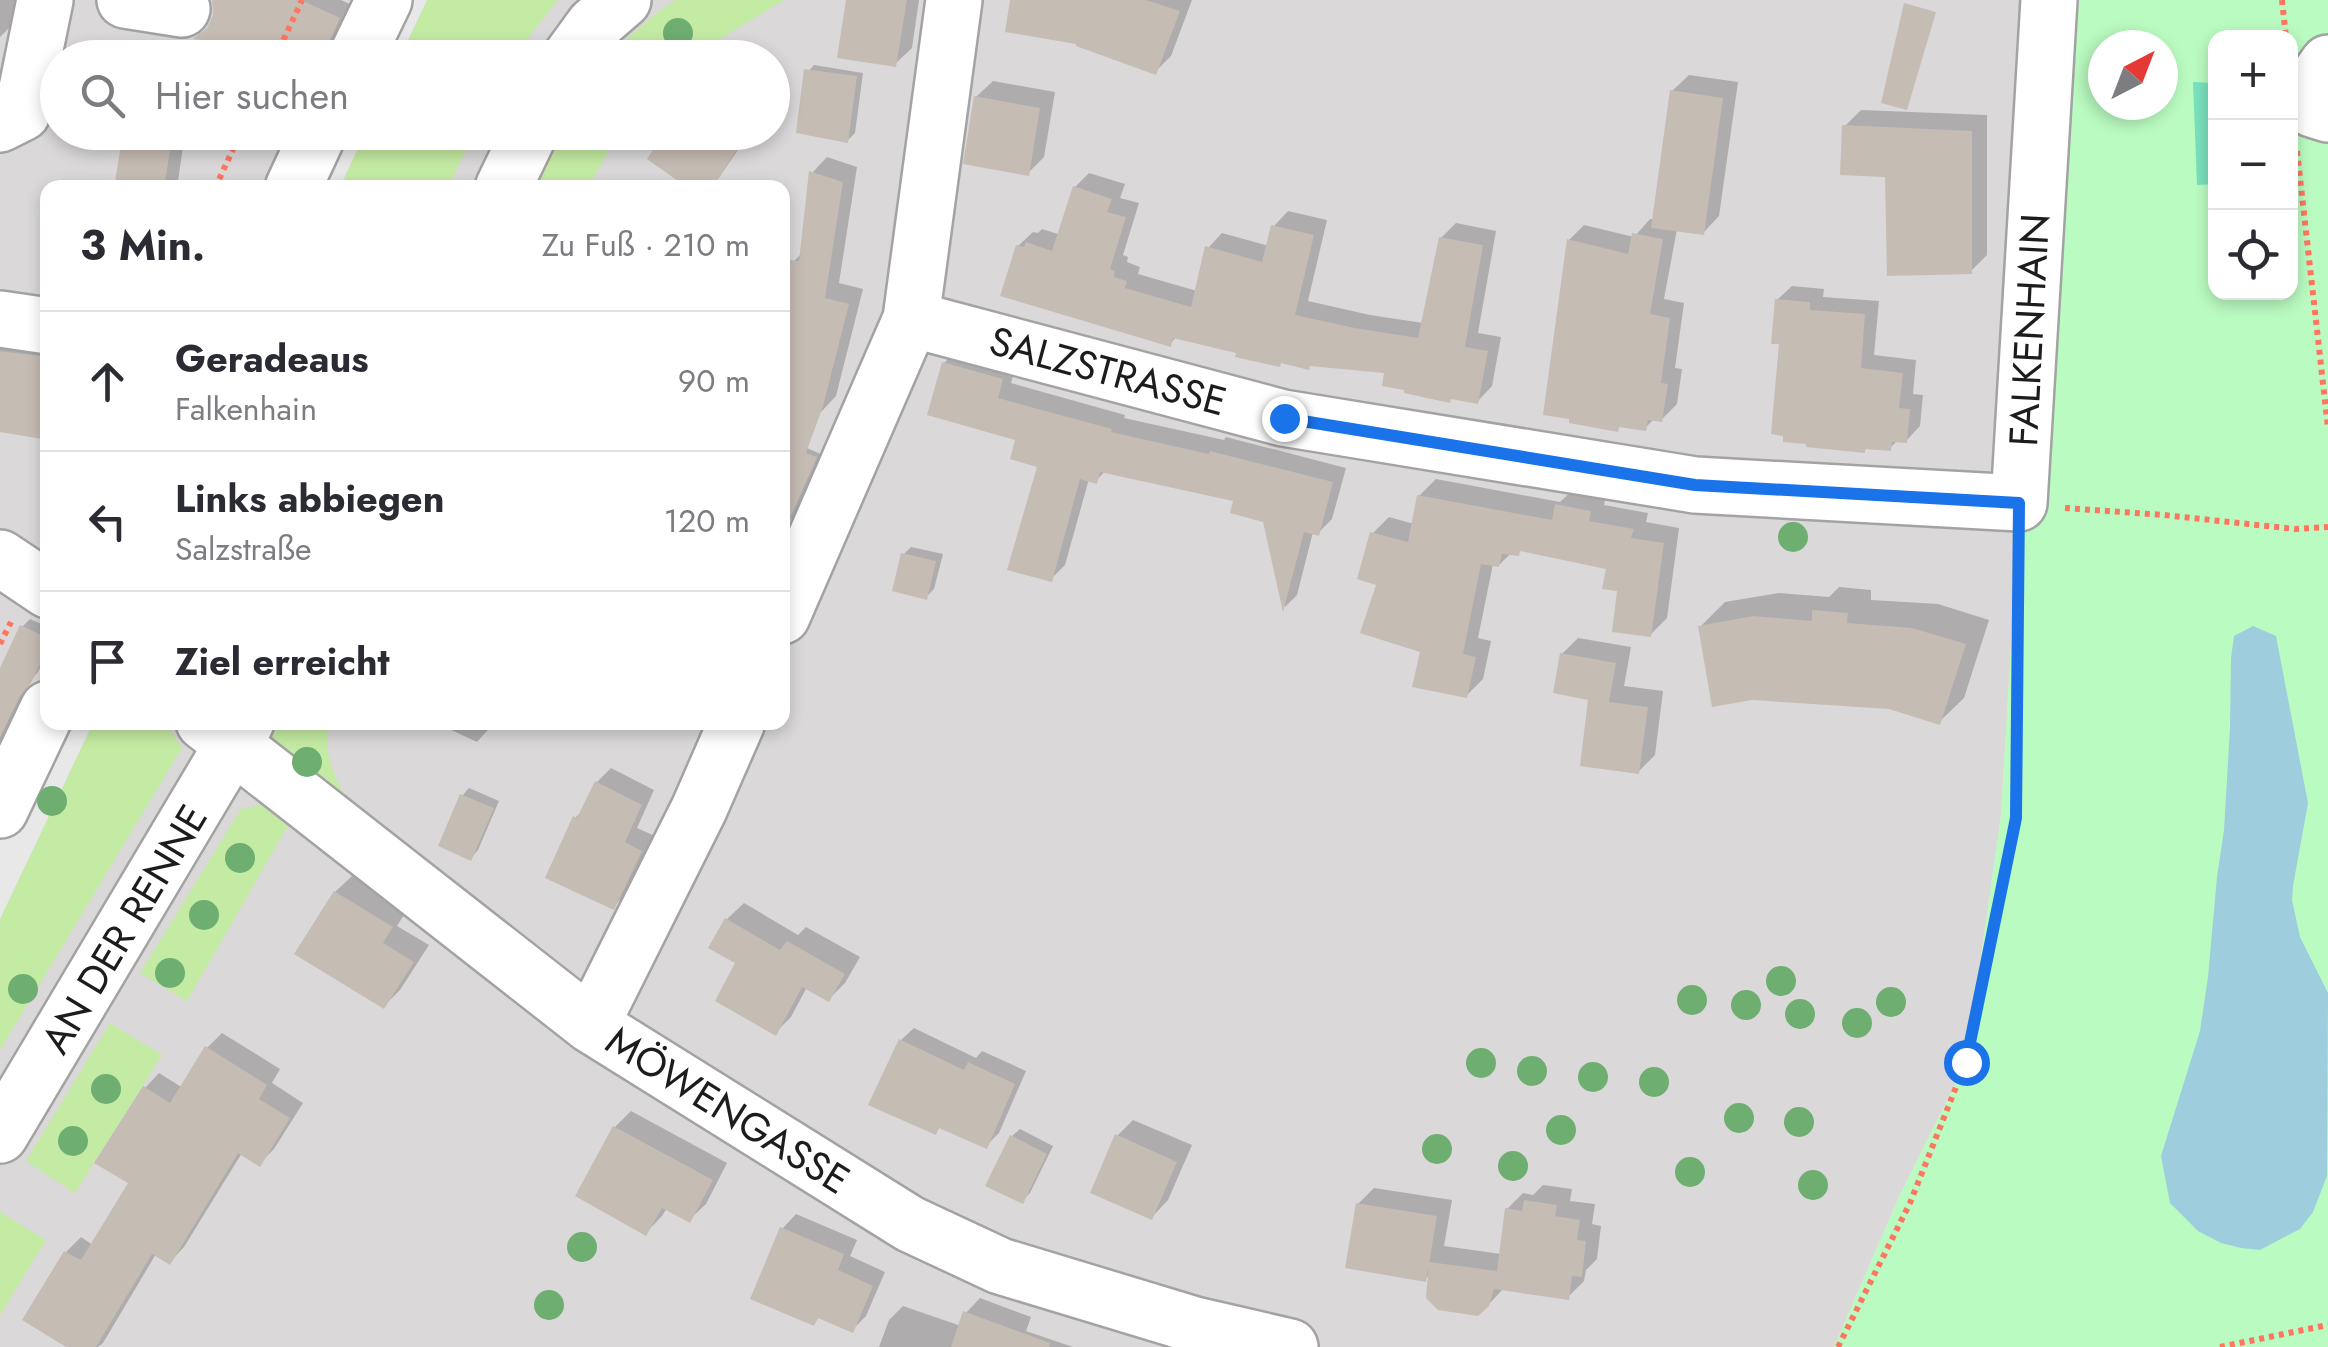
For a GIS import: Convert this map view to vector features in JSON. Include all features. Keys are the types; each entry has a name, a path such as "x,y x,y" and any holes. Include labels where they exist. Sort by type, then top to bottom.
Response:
{"street":[{"path":"0,124 22,114 45,0"},
{"path":"125,0 182,9"},
{"path":"365,40 384,0"},
{"path":"583,40 594,25 624,0"},
{"path":"790,598 911,318 954,0"},
{"name":"FALKENHAIN","path":"2019,503 2049,0"},
{"path":"2312,128 2312,109 2292,97 2328,64"},
{"path":"297,180 311,150"},
{"path":"507,180 521,150"},
{"name":"SALZSTRASSE","path":"911,318 1284,418 1695,485 2019,503"},
{"path":"0,320 40,325"},
{"path":"0,558 40,585"},
{"path":"0,810 40,726"},
{"name":"MÖWENGASSE","path":"228,730 592,1025 910,1224 1000,1266 1195,1325 1290,1347"},
{"name":"AN DER RENNE","path":"0,1135 228,730"},
{"path":"592,1025 699,810 734,730"}],"path":[{"path":"284,40 302,0"},
{"path":"2282,0 2285,30"},
{"path":"2312,128 2328,428"},
{"path":"219,180 233,150"},
{"path":"2019,503 2295,529 2328,528"},
{"name":"FALKENHAIN","path":"1838,1347 1910,1202 1966,1062 2016,818 2019,503"},
{"path":"2220,1347 2328,1324"}],"shaded area":[{"path":"0,0 2049,0 2001,816 1966,1062 1899,1197 1834,1347 0,1347"},
{"path":"385,0 427,0 408,40 366,40"},
{"path":"313,150 357,150 343,180 299,180"},
{"path":"44,730 90,730 0,919 0,810"}],"green space":[{"path":"427,0 558,0 527,40 408,40"},
{"path":"676,0 784,0 718,40 627,40"},
{"path":"2049,0 2328,0 2328,1347 1834,1347 1899,1197 1966,1062 2001,815"},
{"path":"2193,82 2208,83 2208,184 2197,185"},
{"path":"357,150 466,150 451,180 344,180"},
{"path":"552,150 609,150 592,180 536,180"},
{"path":"90,730 170,730 182,748 0,1050 0,919"},
{"path":"276,730 329,730 328,754 348,805 269,744"},
{"path":"265,805 289,824 187,1001 140,973 241,809"},
{"path":"110,1023 162,1055 75,1193 26,1161"},
{"path":"0,1212 46,1240 0,1315"}],"water":[{"path":"2253,626 2276,636 2308,803 2292,900 2300,937 2328,993 2327,1176 2313,1212 2300,1229 2260,1250 2221,1243 2198,1231 2170,1203 2161,1156 2200,1031 2224,830 2231,658 2234,636"}],"building":[{"path":"212,0 301,0 340,18 330,40 193,39 207,28 213,15"},
{"path":"846,0 907,0 896,67 837,58"},
{"path":"1010,0 1146,0 1180,11 1156,75 1076,44 1005,32"},
{"path":"1904,3 1936,12 1907,110 1881,103"},
{"path":"804,69 857,76 848,143 796,133"},
{"path":"1670,90 1723,98 1704,235 1651,228"},
{"path":"974,96 1040,108 1029,176 963,164"},
{"path":"1842,125 1972,131 1972,274 1887,276 1885,177 1840,175"},
{"path":"120,150 170,150 165,180 115,180"},
{"path":"653,150 737,150 717,180 677,180 647,159"},
{"path":"809,171 843,182 825,298 849,304 823,406 806,453 817,457 790,518 790,260 799,261"},
{"path":"1073,186 1112,199 1107,212 1126,217 1110,269 1115,271 1114,277 1127,281 1125,288 1191,307 1205,246 1262,262 1271,225 1314,235 1295,315 1418,338 1439,237 1483,245 1465,347 1488,351 1478,404 1451,399 1450,403 1382,386 1384,373 1310,366 1309,370 1281,363 1280,367 1173,338 1171,347 1000,296 1016,245 1024,247 1026,242 1052,251"},
{"path":"1632,233 1663,239 1650,314 1670,318 1661,383 1668,384 1662,422 1648,420 1646,431 1619,427 1618,432 1543,415 1567,239 1628,254"},
{"path":"1775,299 1810,302 1810,310 1865,314 1861,368 1903,373 1899,408 1910,409 1907,443 1892,442 1891,451 1865,449 1865,453 1806,447 1783,442 1783,436 1771,434 1779,344 1771,344"},
{"path":"0,351 40,356 40,439 0,432"},
{"path":"942,362 1003,379 998,398 1112,429 1111,432 1209,454 1210,451 1333,482 1319,536 1304,532 1283,612 1263,522 1230,513 1233,501 1100,472 1097,484 1080,479 1052,582 1007,570 1037,467 1010,459 1015,440 927,415"},
{"path":"1417,495 1552,520 1555,504 1591,511 1589,521 1634,529 1631,538 1664,543 1651,637 1612,632 1617,591 1602,589 1606,569 1520,551 1519,556 1502,554 1499,567 1481,564 1463,654 1476,657 1467,698 1412,687 1420,652 1360,633 1376,585 1357,579 1370,532 1408,542"},
{"path":"901,553 936,561 927,600 892,591"},
{"path":"1812,610 1848,613 1847,623 1912,628 1966,644 1940,725 1889,709 1752,700 1712,707 1698,626 1753,616 1812,621"},
{"path":"20,625 40,634 40,664 0,737 0,668"},
{"path":"1560,653 1616,663 1609,702 1648,707 1639,774 1580,766 1588,700 1553,693"},
{"path":"595,781 642,805 625,842 642,851 614,910 545,878 573,816 577,818"},
{"path":"460,794 494,808 471,861 438,846"},
{"path":"334,891 393,927 383,943 414,962 384,1009 294,954"},
{"path":"725,918 780,950 787,941 845,974 829,1002 802,987 776,1036 715,1001 735,963 708,948"},
{"path":"899,1039 964,1070 968,1062 1015,1084 987,1149 939,1128 936,1135 868,1105"},
{"path":"205,1046 267,1085 259,1099 290,1118 260,1167 238,1153 170,1265 152,1254 96,1347 66,1347 22,1320 64,1251 81,1260 128,1183 94,1163 143,1086 170,1103"},
{"path":"613,1126 713,1180 690,1223 662,1208 646,1236 575,1196"},
{"path":"1115,1134 1177,1162 1152,1220 1090,1193"},
{"path":"1010,1135 1047,1154 1023,1204 985,1186"},
{"path":"1524,1200 1557,1205 1555,1216 1580,1220 1577,1240 1586,1241 1582,1277 1572,1276 1569,1300 1494,1289 1495,1285 1489,1306 1478,1316 1438,1310 1426,1298 1429,1262 1497,1271 1505,1208 1522,1211"},
{"path":"1356,1203 1437,1216 1426,1282 1345,1268"},
{"path":"780,1227 844,1254 838,1270 873,1286 853,1333 818,1318 814,1326 750,1299"},
{"path":"963,1311 1050,1343 1049,1347 951,1347"}],"route":[{"path":"1284,418 1695,485 2019,503 2016,818 1966,1062"}]}
